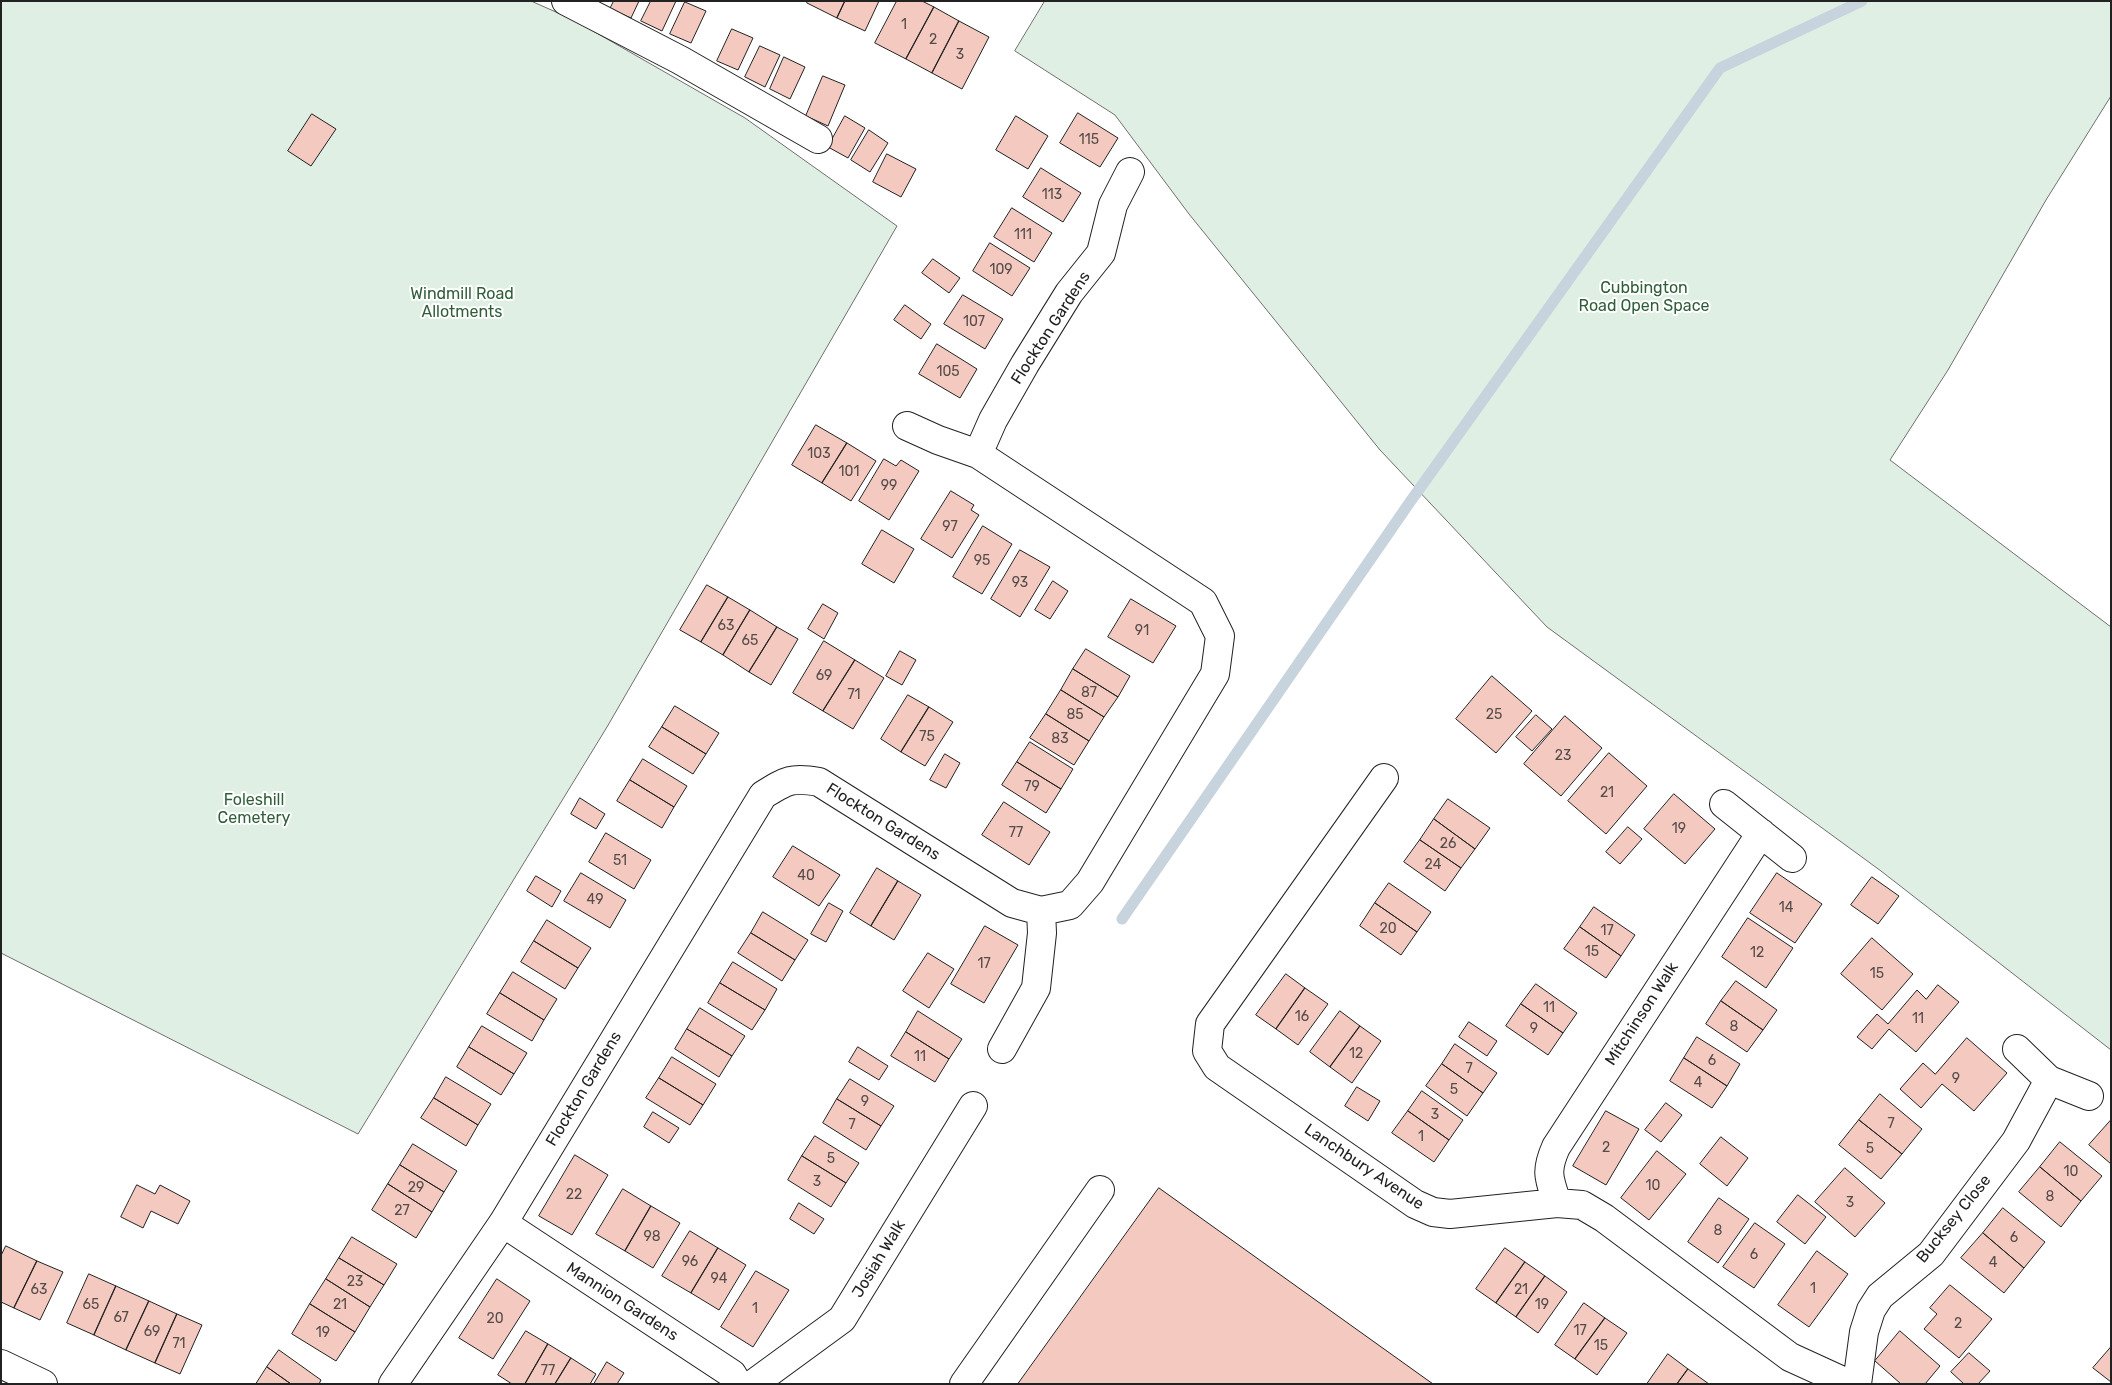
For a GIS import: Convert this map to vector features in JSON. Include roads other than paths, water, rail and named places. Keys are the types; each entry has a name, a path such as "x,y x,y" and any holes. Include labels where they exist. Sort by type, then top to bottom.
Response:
{"street":[{"path":"566,1 680,60 818,139"},
{"name":"Flockton Gardens","path":"978,454 993,420 1030,356 1070,293 1101,253 1113,205 1130,172"},
{"name":"Flockton Gardens","path":"393,1384 503,1223 763,794 782,784 800,779 819,782 1012,903 1041,911 1070,905 1090,882 1215,674 1220,636 1203,602 978,454 938,440 907,426"},
{"name":"Lanchbury Avenue","path":"1384,778 1210,1024 1207,1051 1217,1067 1415,1204 1433,1212 1450,1214 1557,1203 1582,1205 1604,1218 1790,1358 1849,1384"},
{"path":"1724,804 1792,858"},
{"name":"Mitchinson Walk","path":"1557,1203 1550,1181 1548,1164 1556,1147 1760,833"},
{"path":"1002,1049 1036,988 1042,933 1041,911"},
{"path":"2017,1049 2050,1080 2089,1096"},
{"name":"Bucksey Close","path":"1857,1384 1864,1332 1871,1310 1880,1296 1930,1254 2016,1141 2050,1080"},
{"name":"Josiah Walk","path":"753,1384 842,1319 973,1106"},
{"path":"964,1384 1100,1190"},
{"name":"Mannion Gardens","path":"503,1223 732,1374 738,1384"},
{"path":"1,1364 42,1384"}],"waterway":[{"path":"1122,919 1410,502 1720,68 1862,1"}],"park label":[{"name":"Cubbington Road Open Space","path":"1644,297"},
{"name":"Windmill Road Allotments","path":"462,303"},
{"name":"Foleshill Cemetery","path":"254,809"}]}
